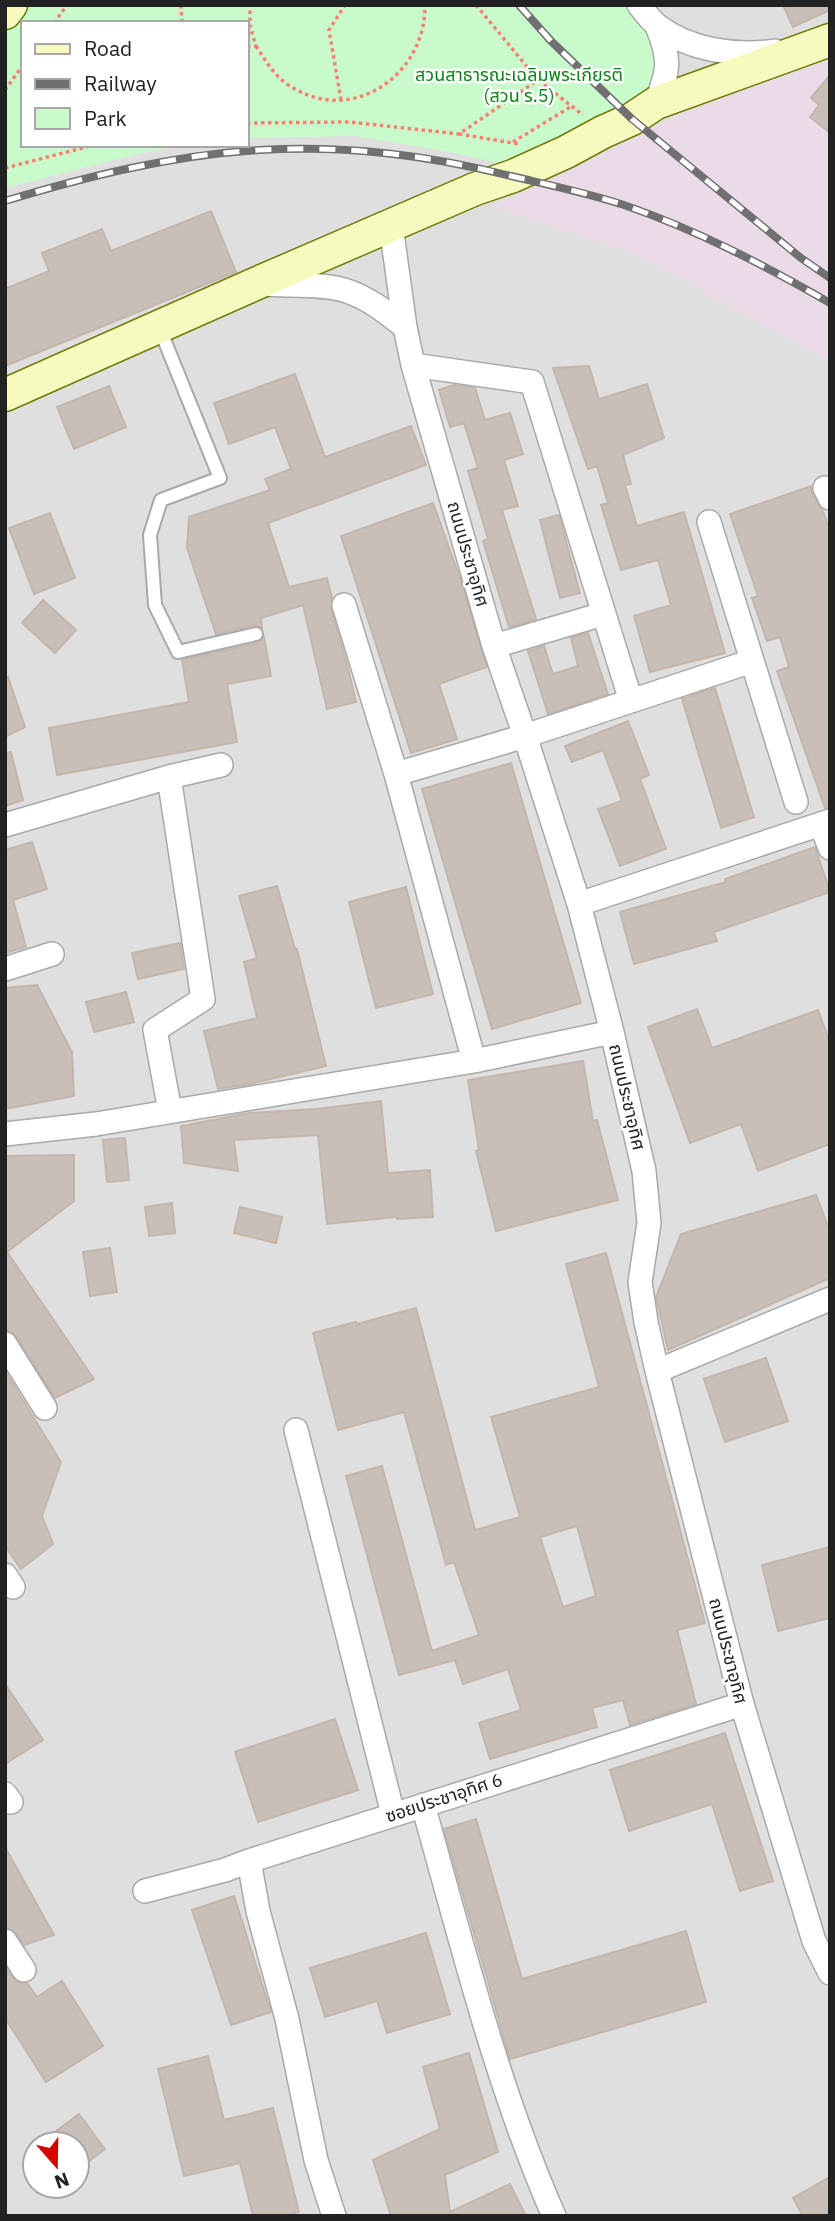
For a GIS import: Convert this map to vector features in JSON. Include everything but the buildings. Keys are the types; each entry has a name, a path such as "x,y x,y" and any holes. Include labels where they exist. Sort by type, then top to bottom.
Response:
{"street":[{"path":"5,13 11,5"},
{"path":"639,5 657,26 666,46 667,76 656,103"},
{"path":"657,26 708,49 747,54 829,42"},
{"path":"5,395 475,189 513,176 632,119 656,103 829,42"},
{"name":"ถนนประชาอุทิศ","path":"391,226 405,327 414,365 494,646 579,904 612,1032 644,1171 649,1223 640,1282 657,1371 741,1704 822,1935 830,1973"},
{"path":"255,284 344,290 373,303 405,327"},
{"path":"414,365 532,382 631,701"},
{"path":"709,522 796,802"},
{"path":"344,605 396,775 474,1061"},
{"path":"494,646 603,614"},
{"path":"396,775 525,736 752,661"},
{"path":"5,825 169,777 221,765"},
{"path":"169,777 203,999 155,1030 170,1111"},
{"path":"579,904 825,823 830,848"},
{"path":"5,969 52,954"},
{"path":"5,1134 96,1124 474,1061 612,1032"},
{"path":"657,1371 830,1299"},
{"path":"5,1344 45,1408"},
{"path":"296,1430 393,1815"},
{"name":"ซอยประชาอุทิศ 6","path":"145,1891 225,1870 741,1704"},
{"path":"423,1805 489,2040 514,2116 554,2216"},
{"path":"249,1861 258,1911 287,2019 316,2161 334,2216"},
{"path":"5,1941 24,1970"}],"lane":[{"path":"159,327 220,478 161,500 150,535 155,605 177,652 256,634"}],"path":[{"path":"55,21 67,5"},
{"path":"250,5 250,26 256,46 271,70 296,90 311,96 341,100 371,93 401,73 423,34 425,5"},
{"path":"341,100 329,30 345,5"},
{"path":"477,5 538,80 603,132"},
{"path":"248,47 256,46"},
{"path":"5,90 21,68"},
{"path":"459,134 538,80"},
{"path":"511,143 572,106"},
{"path":"248,123 349,122 459,134 523,145"},
{"path":"5,169 87,147"}],"shaded area":[{"path":"5,5 830,5 830,2216 5,2216"},
{"path":"824,58 830,63 830,361 635,254 493,207 706,102"}],"green space":[{"name":"สวนสาธารณะเฉลิมพระเกียรติ (สวน ร.5)","path":"11,5 639,5 657,26 656,103 527,169 356,136 248,138 248,21 21,21 21,147 179,147 146,152 5,188 5,13"}],"railway":[{"path":"519,5 551,41 632,119 801,258 830,278"},
{"path":"5,201 99,175 195,157 292,149 386,153 449,162 624,205 730,249 830,303"}]}
